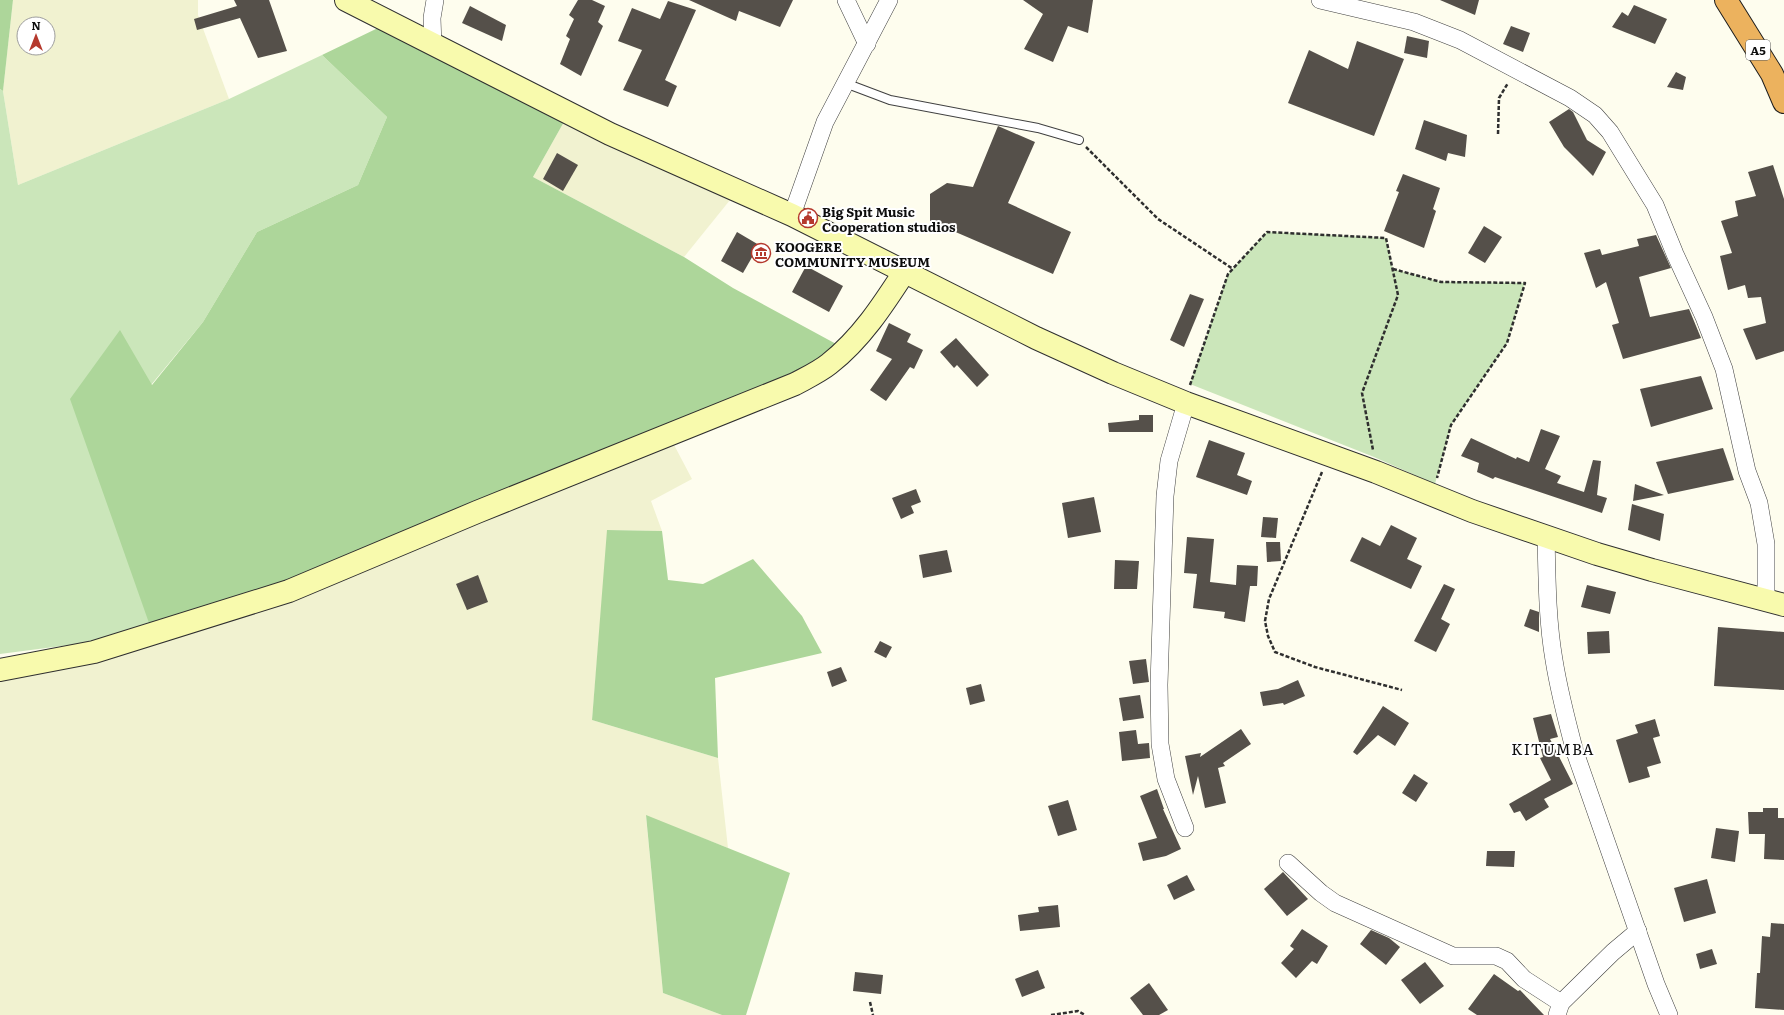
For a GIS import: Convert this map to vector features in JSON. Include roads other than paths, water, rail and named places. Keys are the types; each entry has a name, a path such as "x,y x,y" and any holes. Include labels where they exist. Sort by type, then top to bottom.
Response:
{"highway":[{"name":"A5","path":"1726,0 1772,74 1784,102"}],"street":[{"path":"346,0 610,134 792,215 1036,338 1186,403 1376,472 1472,511 1598,554 1652,570 1775,602 1759,503 1747,471 1724,369 1704,317 1675,254 1655,205 1610,132 1595,115 1570,98 1460,40 1414,22 1320,0"},
{"path":"434,46 432,18 435,0"},
{"path":"846,0 867,44"},
{"path":"792,215 826,122 889,0"},
{"path":"0,670 94,652 289,591 477,512 795,384 828,364 852,343 873,320 905,271"},
{"path":"1185,828 1166,779 1160,744 1159,685 1165,496 1169,461 1186,403"},
{"path":"1546,535 1548,601 1554,660 1565,715 1575,752 1656,984 1669,1015"},
{"path":"1288,863 1321,893 1335,903 1453,956 1496,956 1507,961 1524,979 1559,1009 1613,952 1638,931"}],"lane":[{"path":"845,83 890,100 1032,127 1079,140"}],"place":[{"name":"Big Spit Music Cooperation studios","path":"808,218"},
{"name":"KOOGERE COMMUNITY MUSEUM","path":"761,253"}],"district":[{"name":"KITUMBA","path":"1553,748"}]}
